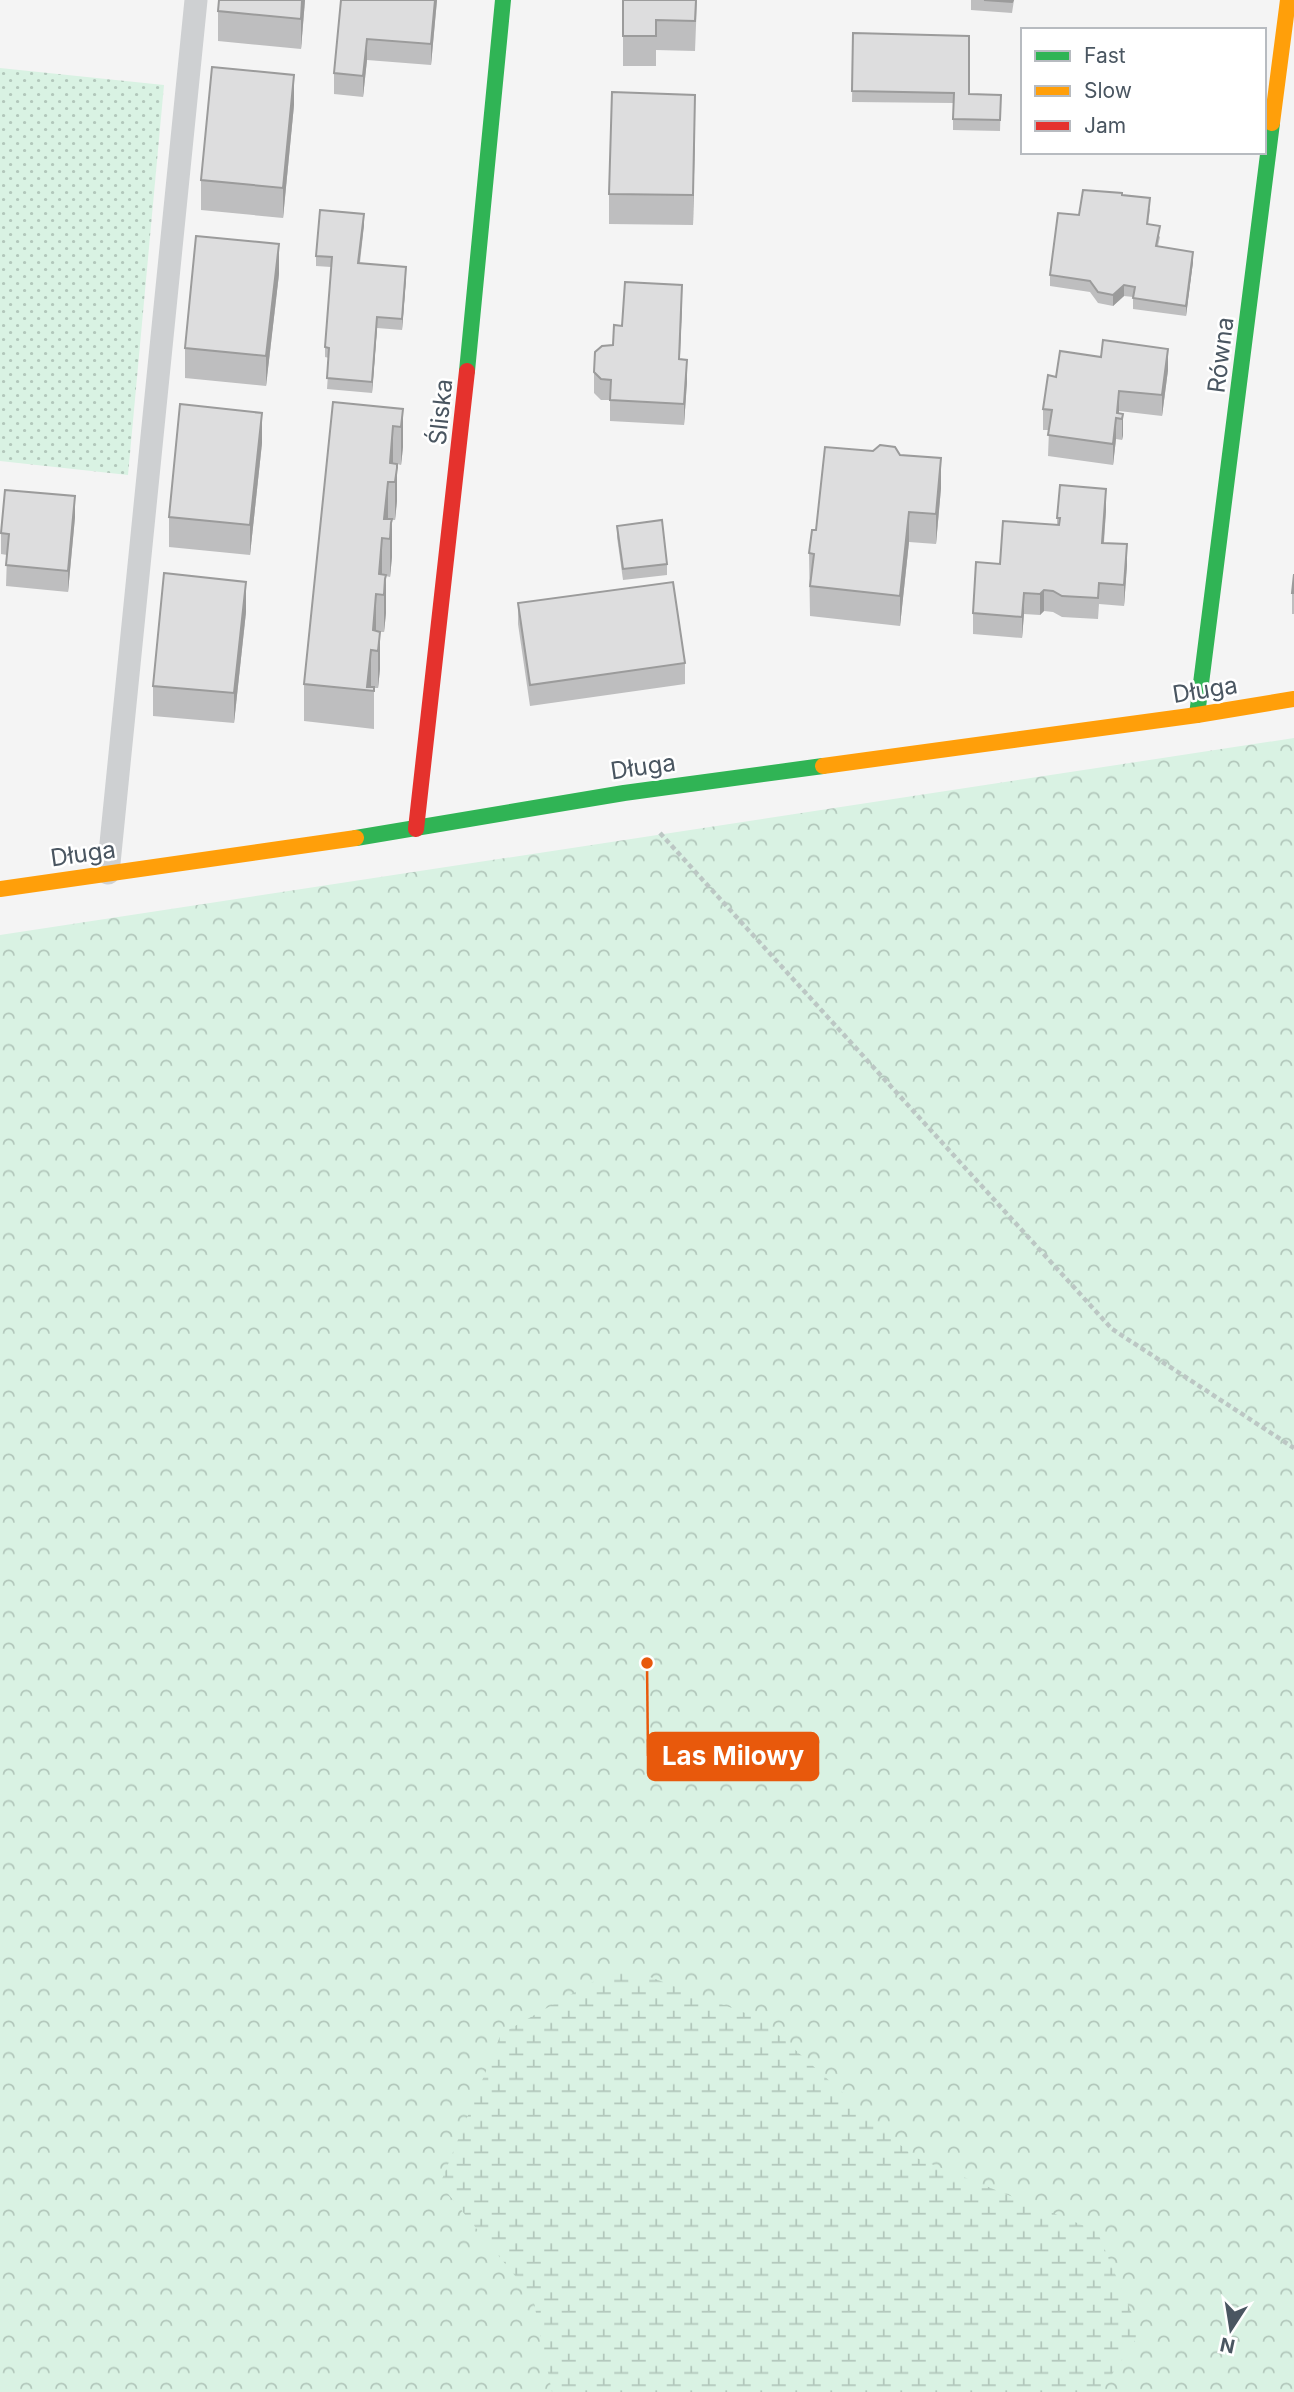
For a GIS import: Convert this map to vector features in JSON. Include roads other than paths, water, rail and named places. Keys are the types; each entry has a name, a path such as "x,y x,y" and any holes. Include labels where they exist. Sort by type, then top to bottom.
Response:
{"street":[{"name":"Śliska","path":"416,829 464,407 503,0"},
{"name":"Równa","path":"1197,715 1287,0"},
{"name":"Długa","path":"0,889 416,829 624,793 1197,715 1294,699"}],"lane":[{"path":"108,873 196,0"}],"place":[{"name":"Las Milowy","path":"647,1663"}]}
